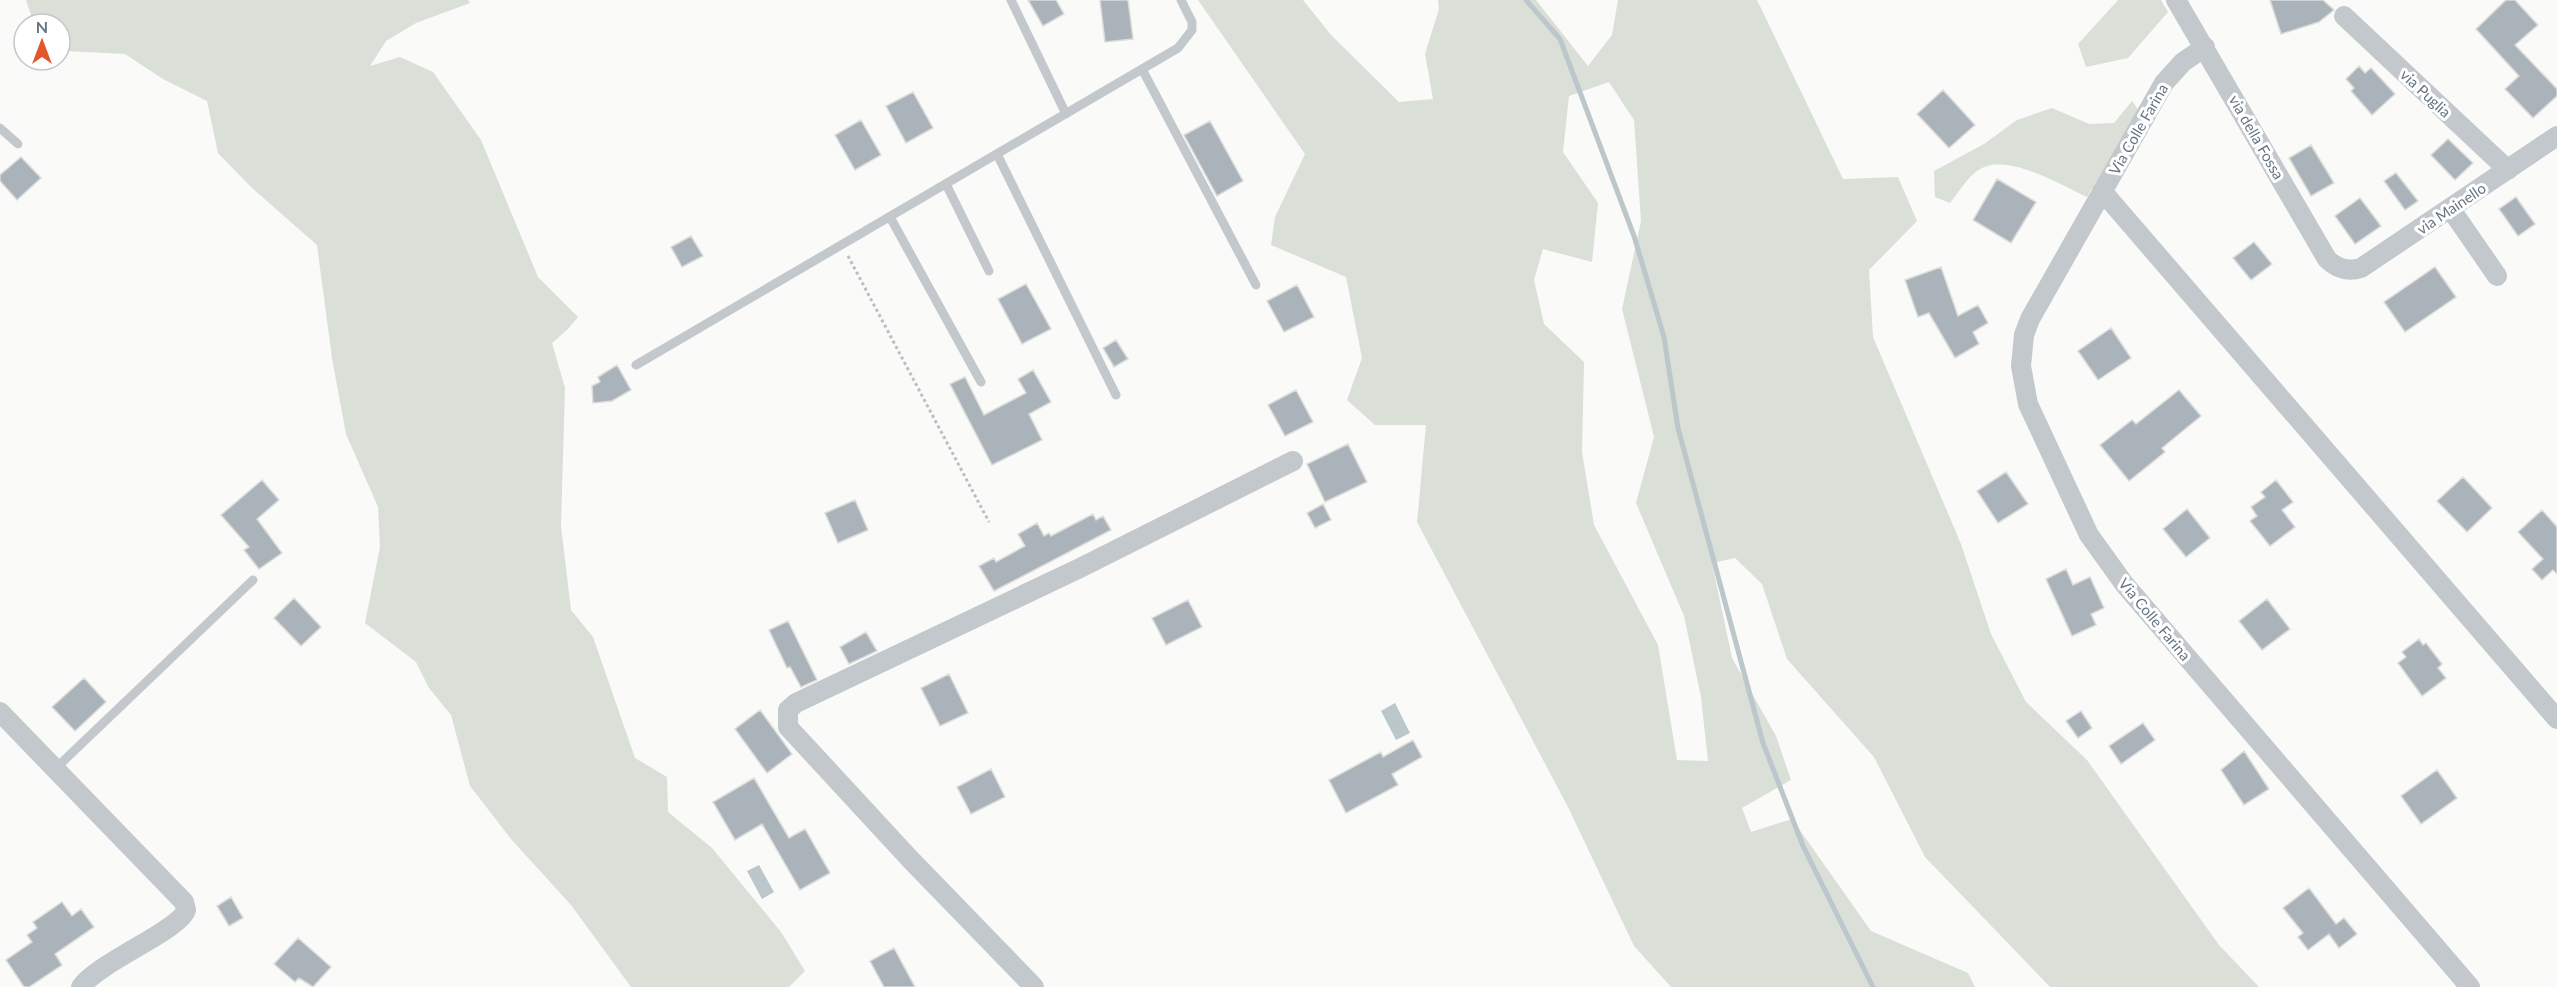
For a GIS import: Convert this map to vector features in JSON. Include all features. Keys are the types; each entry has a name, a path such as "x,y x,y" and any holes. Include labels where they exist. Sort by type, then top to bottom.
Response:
{"street":[{"name":"via della Fossa","path":"2176,0 2327,259 2342,269"},
{"name":"via Puglia","path":"2344,16 2508,170"},
{"name":"Via Colle Farina","path":"2205,47 2182,62 2168,77 2036,308 2024,336 2022,381 2032,414 2089,535 2125,585 2470,987"},
{"name":"via Mainello","path":"2342,269 2361,268 2557,136"},
{"name":"Via Colle Farina","path":"2102,191 2557,719"},
{"path":"2450,208 2497,276"},
{"path":"1034,987 910,859 788,727 788,710 796,703 1080,568 1293,461"},
{"path":"0,712 180,895 186,908 181,920 129,951 81,987"}],"lane":[{"path":"1011,0 1066,114"},
{"path":"636,365 1178,48 1191,35 1192,22 1181,0"},
{"path":"1142,69 1256,285"},
{"path":"0,128 18,144"},
{"path":"997,154 1116,395"},
{"path":"946,184 989,271"},
{"path":"890,217 981,382"},
{"path":"55,770 253,580"}],"path":[{"path":"842,245 989,522"}],"shaded area":[{"path":"26,0 468,0 470,3 416,23 386,41 370,66 400,57 433,72 481,140 538,277 578,317 552,343 565,388 561,526 571,610 593,637 635,758 667,777 668,812 712,848 781,932 805,971 789,987 631,987 571,905 511,839 470,786 451,715 429,688 416,662 365,623 380,547 378,507 346,434 332,358 317,245 251,187 218,153 207,101 163,79 125,54 72,51 72,12 30,12"},
{"path":"1198,0 1303,0 1332,36 1399,102 1433,99 1425,54 1439,9 1438,0 1536,0 1588,66 1612,35 1618,0 1757,0 1843,179 1898,177 1917,221 1869,270 1873,337 1961,544 1991,634 2026,702 2087,760 2219,945 2259,987 2050,987 1925,857 1874,757 1787,659 1762,584 1735,558 1712,563 1732,658 1776,736 1791,780 1742,808 1751,832 1792,819 1871,931 1968,973 1975,987 1671,987 1634,946 1568,807 1417,522 1426,425 1375,425 1347,400 1362,358 1346,277 1271,245 1275,217 1305,154","holes":["1609,82 1634,120 1641,221 1622,309 1654,437 1636,503 1684,616 1701,697 1708,761 1677,760 1658,645 1594,525 1582,452 1584,362 1544,324 1534,280 1543,249 1592,262 1598,203 1563,152 1569,96"]},
{"path":"2118,0 2161,0 2168,12 2128,58 2086,67 2078,44"},
{"path":"2132,101 2139,111 2087,197 2048,178 2017,167 2002,165 1989,166 1977,171 1950,203 1935,197 1934,171 1984,144 2017,120 2052,108 2089,124 2114,123"},
{"path":"1395,703 1410,733 1396,740 1381,711"},
{"path":"759,865 774,892 762,899 747,871"}],"building":[{"path":"1028,0 1056,0 1064,14 1043,26"},
{"path":"1100,0 1128,0 1133,39 1105,42"},
{"path":"2270,0 2323,0 2334,10 2319,22 2281,34"},
{"path":"2506,0 2515,0 2538,25 2515,45 2557,89 2557,96 2533,118 2505,89 2519,76 2476,29"},
{"path":"2359,66 2365,73 2371,68 2395,94 2372,115 2351,91 2354,88 2346,79"},
{"path":"1943,90 1975,125 1949,148 1917,114"},
{"path":"913,92 933,128 906,143 886,106"},
{"path":"861,120 881,155 855,170 835,135"},
{"path":"1210,121 1243,181 1217,196 1184,135"},
{"path":"2448,139 2473,163 2455,180 2431,155"},
{"path":"2311,145 2334,183 2311,196 2289,158"},
{"path":"21,157 41,178 17,200 0,181 0,175"},
{"path":"2396,173 2418,201 2405,210 2384,181"},
{"path":"1997,179 2036,202 2011,243 1973,220"},
{"path":"2516,197 2535,224 2518,236 2499,209"},
{"path":"2360,198 2381,226 2355,244 2335,216"},
{"path":"691,236 703,256 682,267 671,247"},
{"path":"2254,242 2272,264 2251,280 2233,258"},
{"path":"1941,267 1958,316 1978,305 1988,323 1973,332 1979,344 1955,358 1929,313 1918,317 1905,280"},
{"path":"2435,267 2456,297 2405,332 2384,302"},
{"path":"1026,284 1051,329 1022,344 998,299"},
{"path":"1297,285 1314,317 1284,332 1267,301"},
{"path":"2111,328 2131,358 2098,380 2078,351"},
{"path":"1116,340 1128,359 1114,367 1103,348"},
{"path":"617,365 631,390 612,401 593,403 592,386 600,382 598,377"},
{"path":"1033,370 1051,402 1029,414 1042,440 992,465 950,384 965,377 984,415 1026,393 1018,379"},
{"path":"1296,390 1313,422 1285,436 1268,405"},
{"path":"2179,390 2201,416 2162,448 2165,452 2129,481 2100,445 2132,420 2136,424"},
{"path":"1348,444 1367,482 1325,502 1307,464"},
{"path":"2006,472 2028,504 1998,523 1977,491"},
{"path":"2463,477 2492,508 2467,532 2437,501"},
{"path":"262,480 279,500 257,519 282,553 259,569 244,550 249,547 221,515"},
{"path":"2276,480 2293,502 2282,510 2295,527 2270,546 2250,521 2257,516 2251,507 2265,497 2261,492"},
{"path":"855,500 868,530 838,543 825,513"},
{"path":"1323,504 1331,520 1315,528 1307,513"},
{"path":"2187,509 2210,538 2186,557 2163,529"},
{"path":"2542,510 2557,527 2557,574 2553,570 2542,580 2532,569 2543,559 2518,532"},
{"path":"1093,514 1096,520 1103,516 1111,530 994,591 979,566 994,558 996,562 1025,546 1018,534 1037,523 1044,536 1049,533 1051,536"},
{"path":"2066,569 2073,585 2090,577 2104,608 2091,614 2096,625 2072,636 2046,579"},
{"path":"294,598 321,627 301,646 274,618"},
{"path":"2267,599 2290,629 2262,650 2239,621"},
{"path":"1188,600 1202,627 1166,645 1152,618"},
{"path":"788,621 817,680 801,687 790,667 787,668 769,630"},
{"path":"866,632 877,651 849,664 840,647"},
{"path":"2419,639 2423,645 2426,643 2442,664 2438,668 2446,678 2422,696 2398,663 2406,657 2402,652"},
{"path":"949,674 968,713 940,726 921,688"},
{"path":"84,678 106,702 75,731 52,707"},
{"path":"760,710 792,754 767,773 735,729"},
{"path":"2081,711 2092,728 2078,738 2066,721"},
{"path":"2143,723 2155,740 2121,764 2109,746"},
{"path":"1413,740 1422,757 1392,774 1398,785 1346,813 1329,780 1381,752 1383,757"},
{"path":"2244,751 2269,789 2244,805 2221,770"},
{"path":"991,769 1005,797 971,814 957,787"},
{"path":"2437,770 2457,798 2421,824 2401,796"},
{"path":"754,778 789,838 805,829 830,873 800,890 762,824 735,840 713,802"},
{"path":"2309,888 2336,924 2344,918 2357,934 2339,948 2329,934 2308,950 2298,937 2303,933 2283,908"},
{"path":"231,897 243,918 229,926 217,906"},
{"path":"62,902 72,916 81,909 94,927 55,954 62,965 29,987 24,987 6,960 32,942 27,935 37,928 33,922"},
{"path":"298,938 331,967 313,987 299,978 295,982 274,964"},
{"path":"894,948 915,987 884,987 870,961"}],"waterway":[{"path":"1526,0 1560,39 1634,236 1664,337 1678,428 1763,743 1803,846 1873,987"}]}
